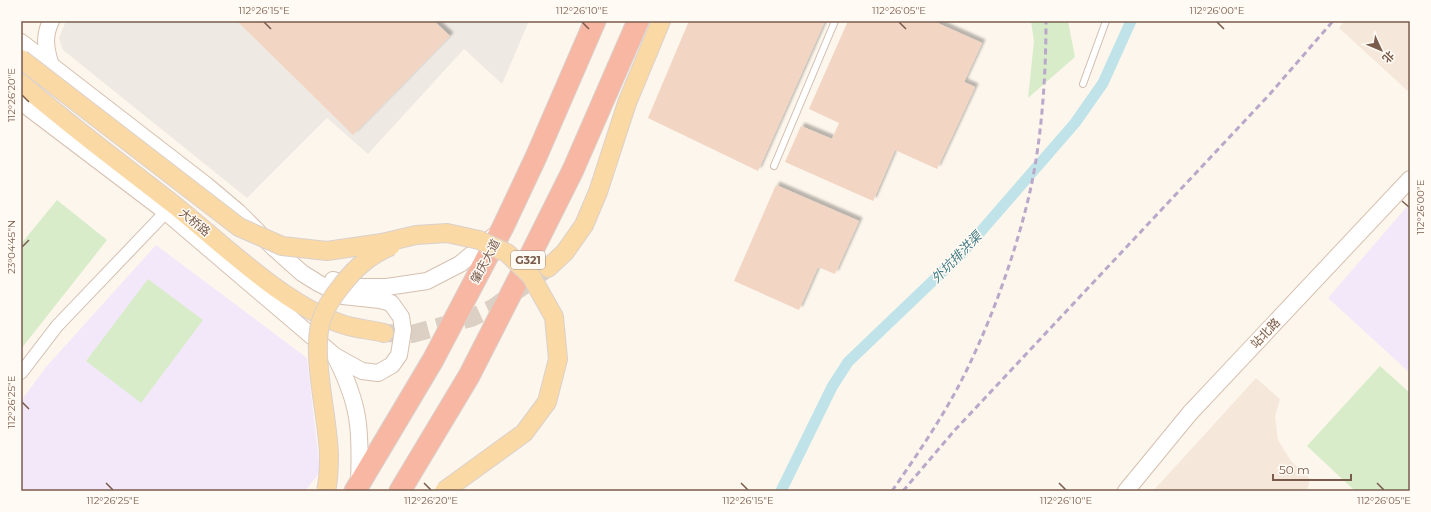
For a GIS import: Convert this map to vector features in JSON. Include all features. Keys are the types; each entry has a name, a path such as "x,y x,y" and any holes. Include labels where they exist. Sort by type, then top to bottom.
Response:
{"highway":[{"name":"肇庆大道","path":"357,487 433,360 503,228 536,158 595,21"},
{"name":"G321","path":"400,491 469,376 519,278 573,170 638,21"}],"main road":[{"path":"548,268 565,252 584,225 598,192 627,103 661,21"},
{"path":"21,59 239,227 282,246 327,252 382,243 416,235 447,233 479,240 507,253 531,276 554,317 558,359 547,402 524,433 444,491"},
{"name":"大桥路","path":"21,83 65,121 172,203 280,291 319,314 348,326 384,332"},
{"path":"326,491 329,481 329,438 319,367 319,337 321,322 330,299 355,268 382,250 416,235"}],"street":[{"path":"51,21 48,28 45,47 51,66"},
{"path":"21,42 206,185 238,212 274,248 302,272 318,283 343,296 380,300 391,304 401,317 402,344 399,355 392,365 378,373 362,372 335,356 166,212 21,102"},
{"name":"站北路","path":"1126,491 1190,413 1410,179"},
{"path":"21,373 57,326 166,212"},
{"path":"302,272 360,287 387,287 427,281 460,264 503,228"},
{"path":"335,356 347,379 356,405 359,422 357,487"}],"lane":[{"path":"774,166 835,21"},
{"path":"1083,84 1106,21"}],"shaded area":[{"path":"66,21 529,21 502,84 464,49 368,154 327,118 247,198 63,50 59,38"},
{"path":"1344,21 1410,21 1410,93 1339,28"},
{"path":"1410,203 1410,373 1328,298"},
{"path":"156,245 307,358 320,472 305,491 21,491 21,401 46,367"},
{"path":"1256,378 1280,399 1275,417 1278,440 1291,461 1310,479 1307,491 1153,491"}],"green space":[{"path":"1031,21 1068,21 1075,57 1028,98 1034,41"},
{"path":"57,200 107,240 21,349 21,244"},
{"path":"148,279 203,320 141,403 86,361"},
{"path":"1380,366 1410,393 1410,491 1355,491 1307,446"}],"building":[{"path":"237,21 434,21 450,36 353,135"},
{"path":"689,21 825,21 758,171 648,118"},
{"path":"848,21 933,21 982,43 964,82 975,87 937,169 895,150 873,201 785,162 801,126 832,139 839,123 809,109"},
{"path":"776,185 859,221 835,274 818,267 799,310 734,281"}],"waterway":[{"name":"外坑排洪渠","path":"781,491 832,387 848,362 962,253 1075,123 1103,83 1131,21"}],"tunnel":[{"path":"384,333 412,334 471,318 493,308 548,268"}],"railway":[{"path":"892,491 926,441 969,366 980,342 1010,264 1031,187 1038,147 1044,83 1046,21"},
{"path":"903,491 954,431 1269,95 1333,21"}]}
